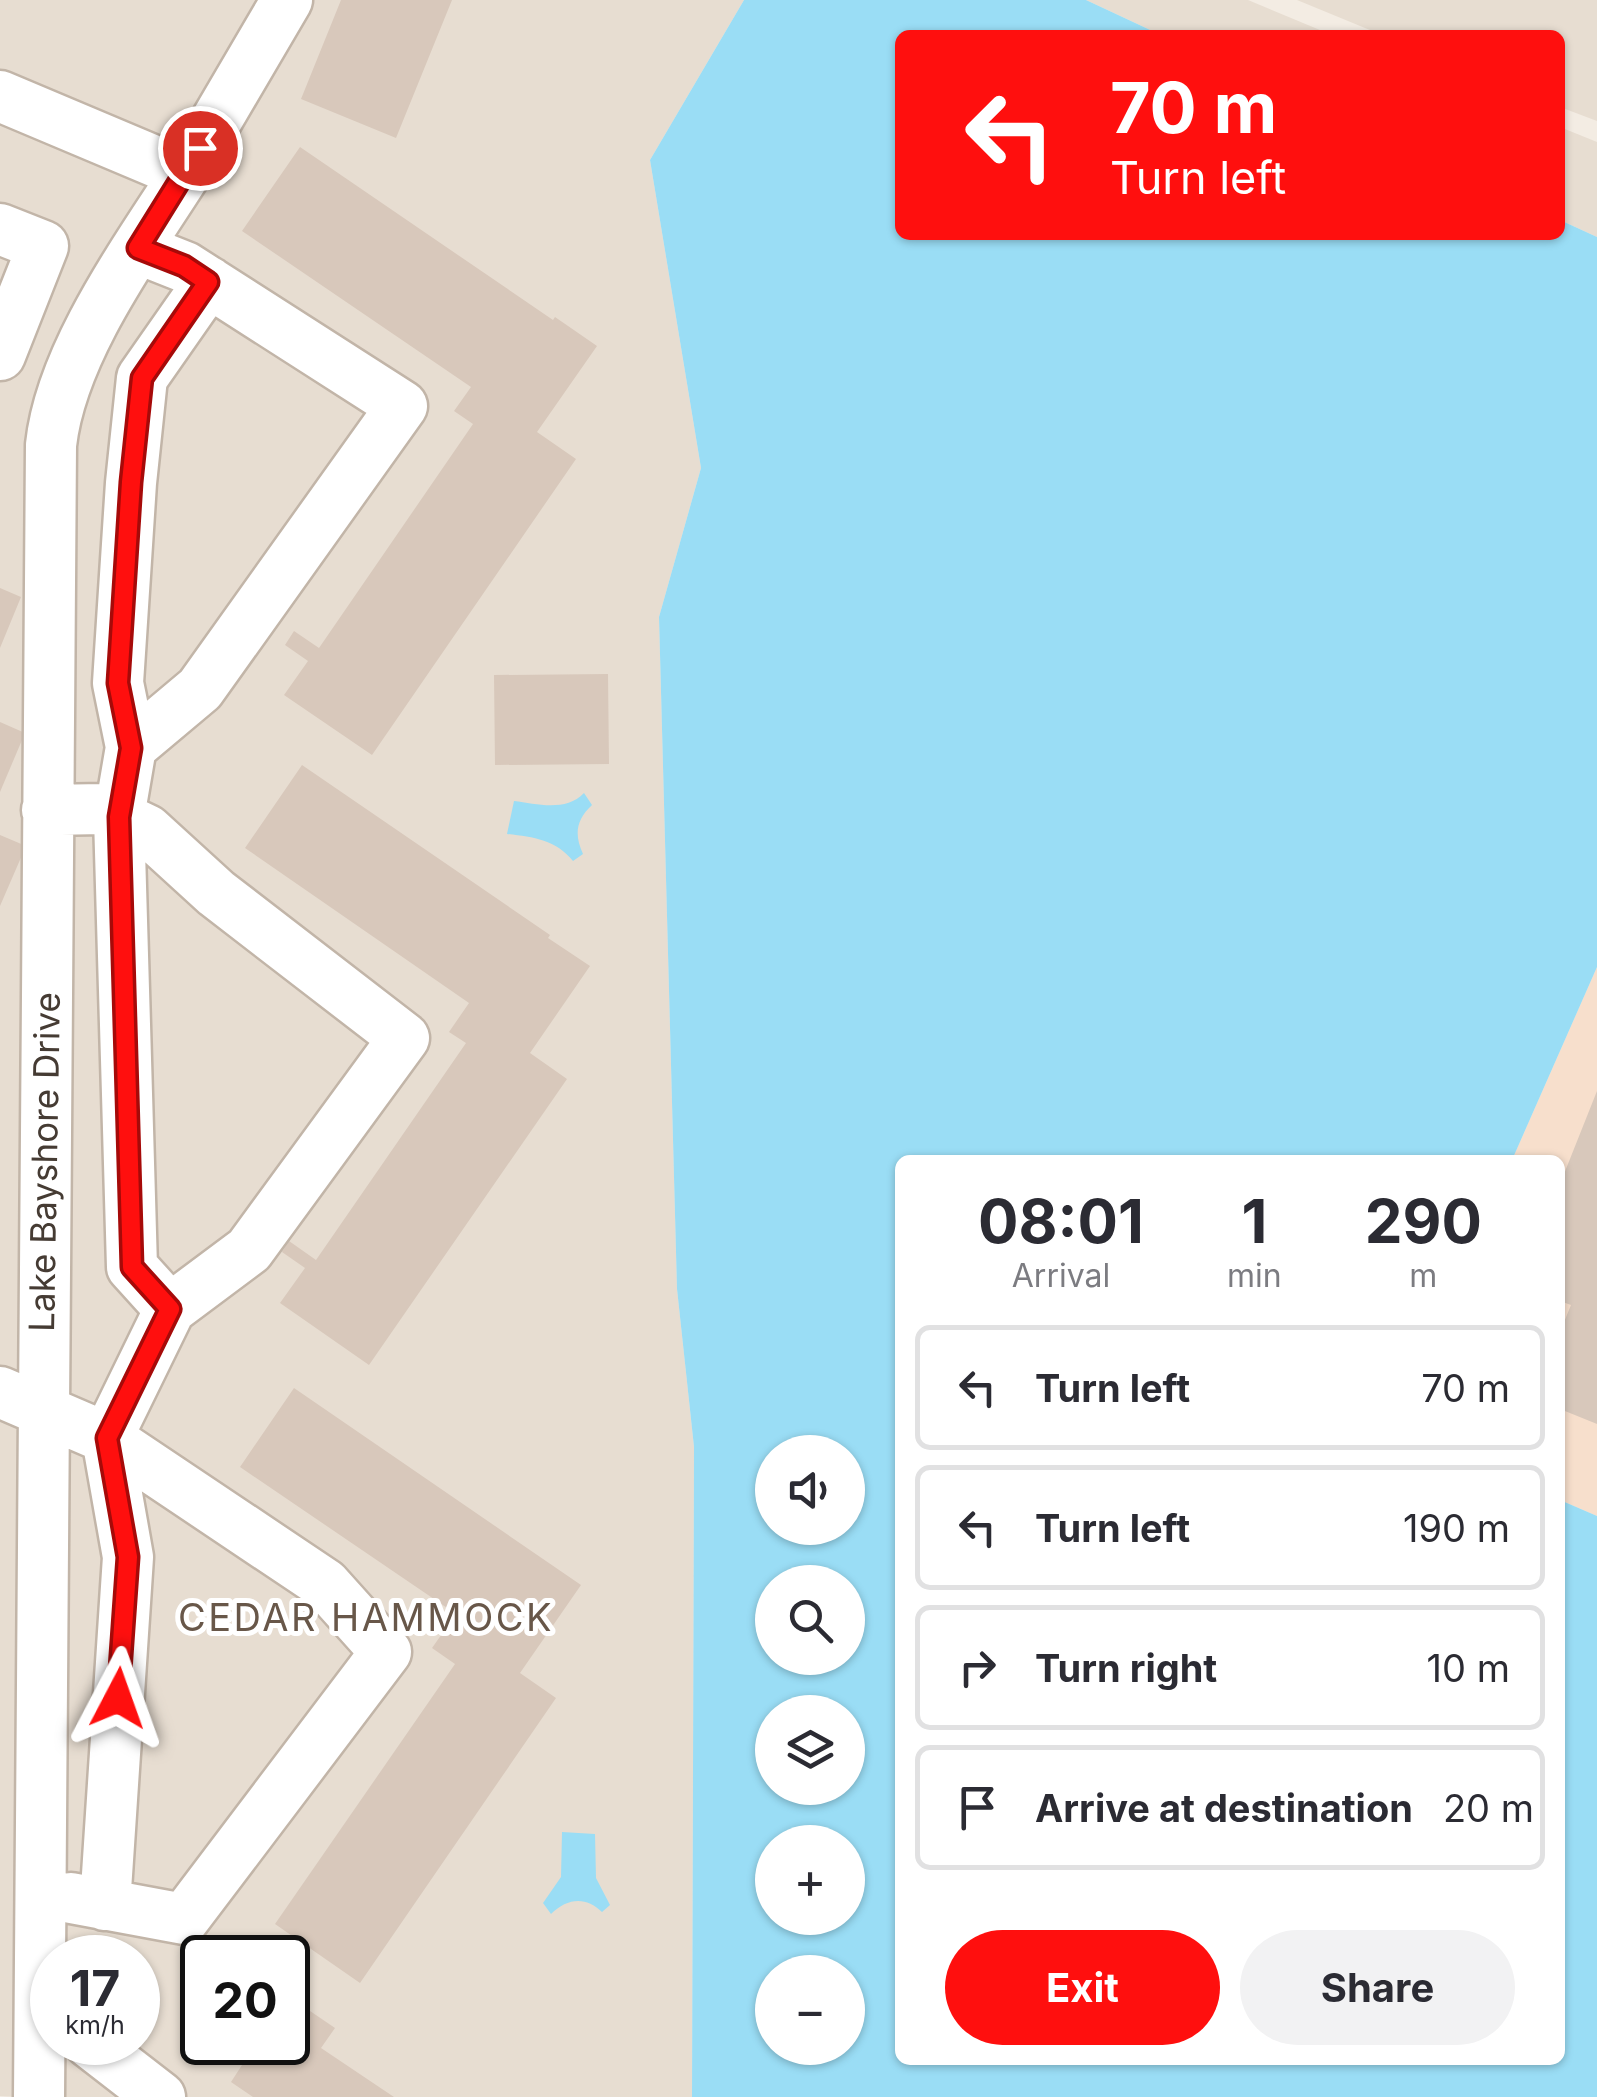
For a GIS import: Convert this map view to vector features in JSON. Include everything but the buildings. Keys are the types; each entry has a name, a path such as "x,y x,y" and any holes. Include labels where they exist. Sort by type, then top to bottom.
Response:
{"street":[{"name":"Lake Bayshore Drive","path":"42,1935 21,1400 47,810 50,444 54,413 68,371 287,0"},
{"path":"0,96 185,174"},
{"path":"0,229 43,246 0,358 63,386"},
{"path":"131,748 200,689 402,406 184,266 138,248"},
{"path":"170,1309 132,1267 119,817 131,748 118,683 142,378 208,282"},
{"path":"47,810 103,809 147,830 216,892 404,1038 249,1250 170,1309 107,1438 128,1557 105,1904"},
{"path":"21,1400 107,1438 324,1584 386,1652 184,1919 40,1892"},
{"name":"Lake Bayshore Drive","path":"39,2097 42,2065"},
{"path":"119,2065 160,2097"}],"shaded area":[{"path":"0,0 744,0 650,160 701,468 659,617 677,1289 694,1447 692,2097 59,2097 60,2065 160,2065 160,1935 60,1935 50,360 22,1377 0,1368"},
{"path":"1086,0 1248,0 1320,30 1150,30"},
{"path":"1297,0 1597,0 1597,121 1565,109 1565,30 1370,30"},
{"path":"1565,129 1597,142 1597,237 1565,222"},
{"path":"1597,967 1597,1516 1565,1502 1565,1155 1514,1155"},
{"path":"0,1415 22,1424 19,2097 0,2096"}],"water":[{"path":"744,0 1086,0 1150,30 895,30 895,240 1565,240 1565,222 1597,237 1597,967 1514,1155 895,1155 895,2065 1565,2065 1565,1502 1597,1516 1597,2097 692,2097 694,1447 677,1289 659,617 701,468 650,160"},
{"path":"584,793 592,805 578,828 583,854 573,861 552,844 507,834 514,801 560,805"},
{"path":"562,1832 595,1834 596,1878 610,1905 602,1912 590,1903 576,1901 551,1914 543,1903 561,1877"}],"district":[{"name":"CEDAR HAMMOCK","path":"366,1617"}],"route":[{"path":"118,1698 128,1557 107,1438 170,1309 132,1267 119,817 131,748 118,683 142,378 208,282 184,266 138,248 200,148"}]}
